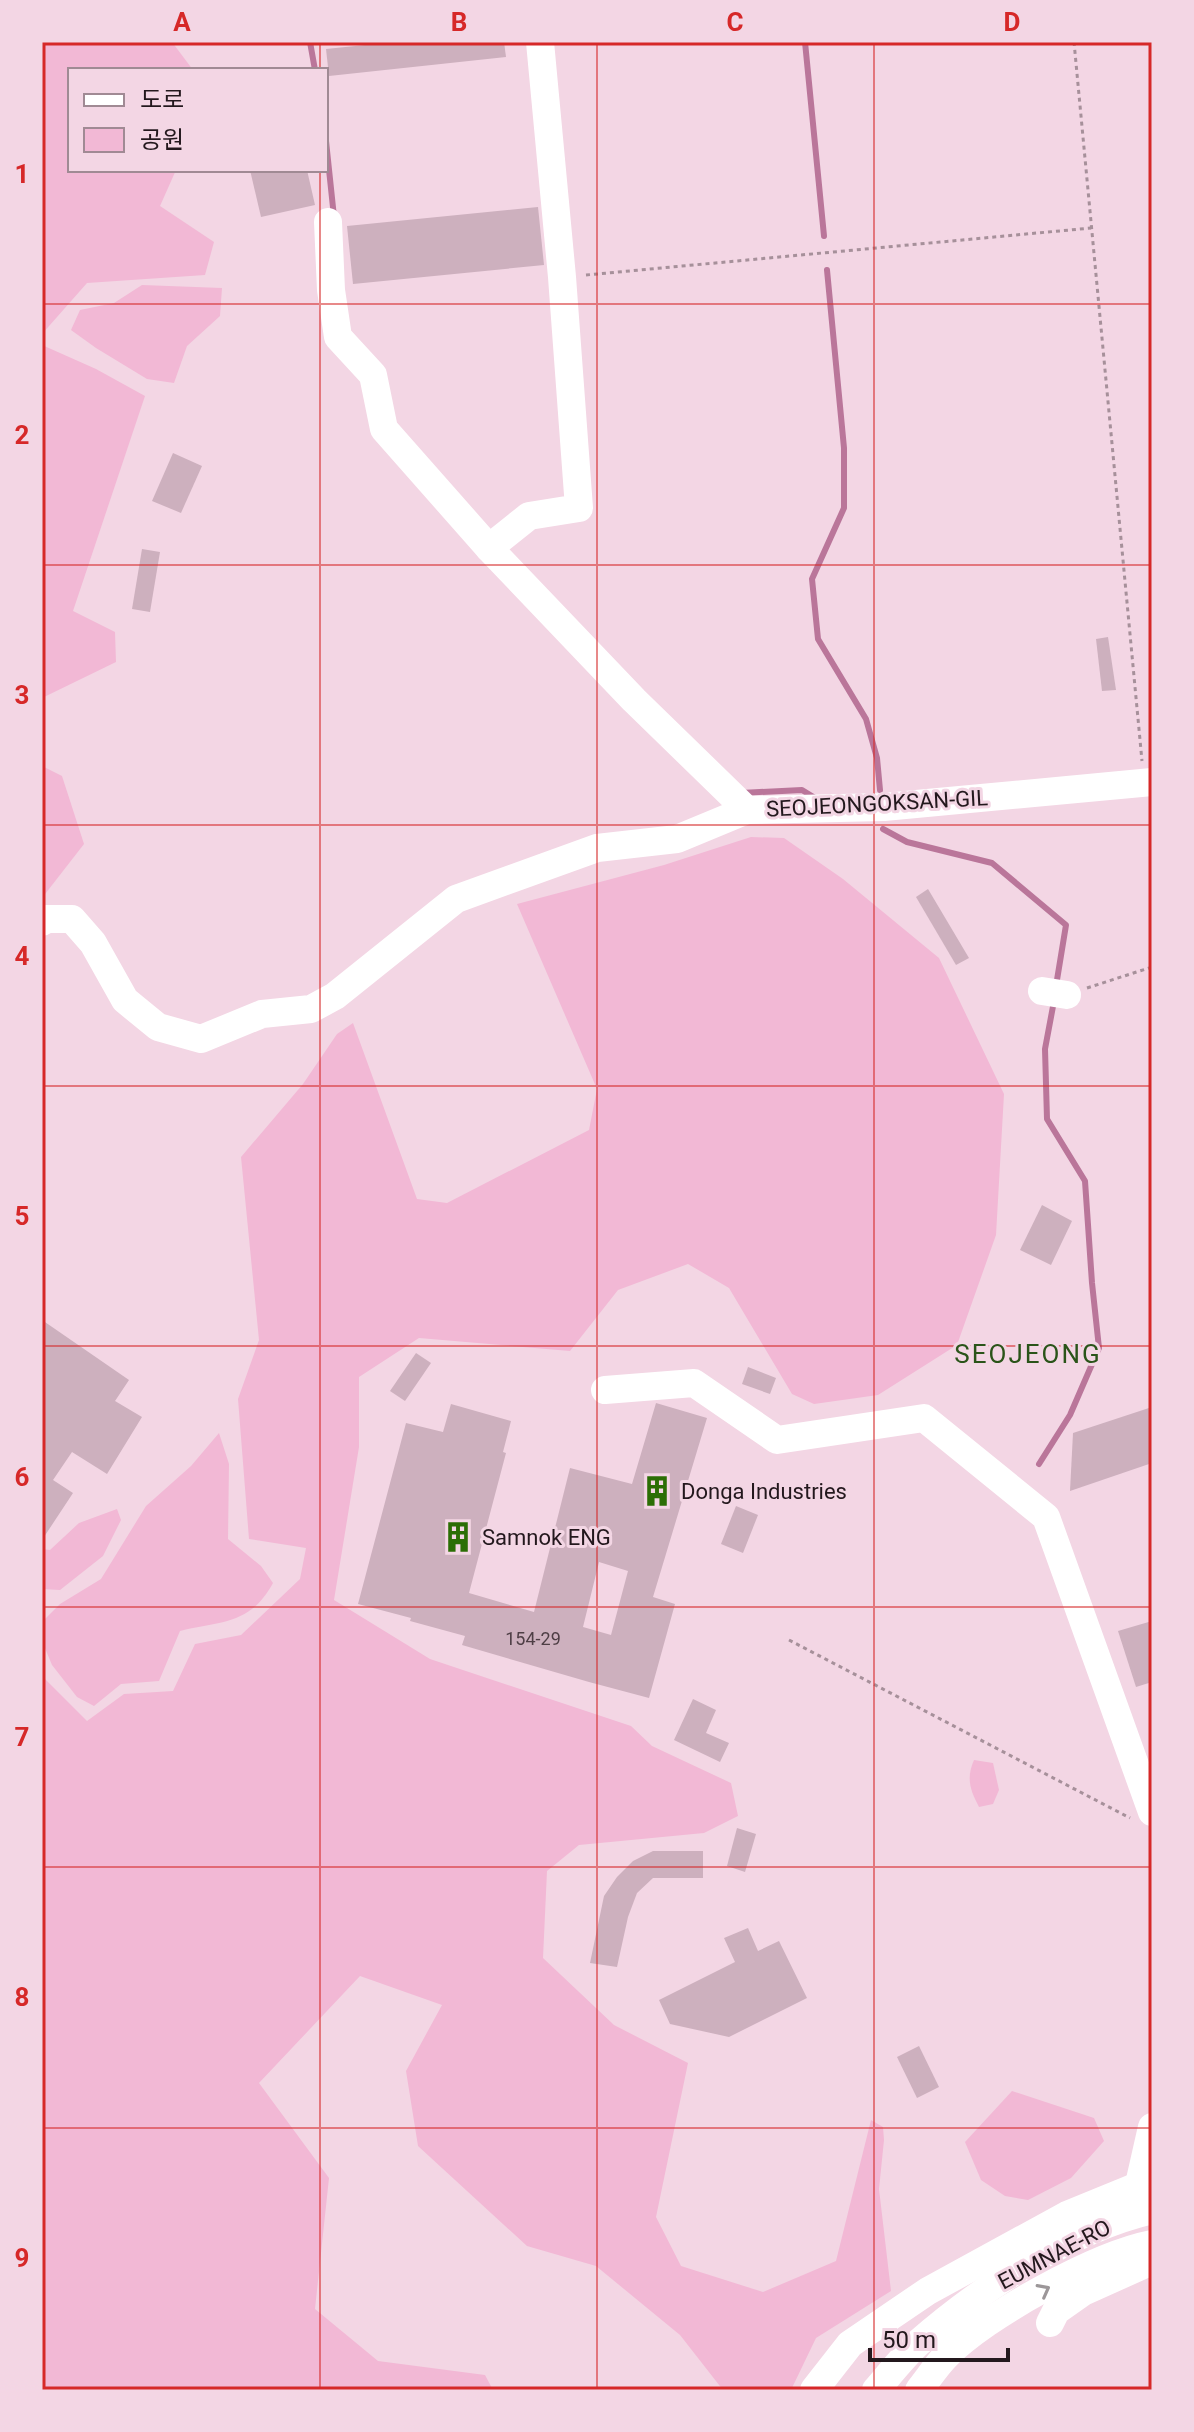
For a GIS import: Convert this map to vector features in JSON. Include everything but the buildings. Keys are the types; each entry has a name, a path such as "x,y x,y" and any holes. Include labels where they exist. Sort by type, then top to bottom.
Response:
{"street":[{"path":"489,548 529,516 579,508 540,42"},
{"path":"328,222 331,290 338,337 373,375 384,429 489,548 634,700 747,810"},
{"name":"SEOJEONGOKSAN-GIL","path":"42,922 46,919 72,919 93,943 125,1000 158,1027 201,1039 262,1014 311,1009 335,996 456,899 597,848 677,839 747,810 884,807 1148,782"},
{"path":"605,1390 694,1383 777,1440 924,1418 1046,1517 1147,1818"},
{"path":"1050,2323 1056,2311 1148,2250 1141,2203 1152,2127"},
{"path":"814,2390 850,2344 928,2291 1067,2215 1141,2203"},
{"name":"EUMNAE-RO","path":"876,2390 915,2346 970,2302 1014,2271 1141,2203"},
{"name":"EUMNAE-RO","path":"919,2390 947,2355 1020,2302 1094,2264 1148,2250"}],"path":[{"path":"1074,42 1148,782"},
{"path":"562,277 1091,228"},
{"path":"1055,993 1152,967"},
{"path":"789,1640 1147,1818"}],"green space":[{"path":"42,42 172,42 192,68 68,68 68,172 175,172 160,206 214,242 205,275 87,283 42,334"},
{"path":"142,285 222,288 220,316 187,346 174,383 147,379 71,330 80,310 114,303"},
{"path":"42,345 96,369 145,396 73,611 115,632 116,662 42,698"},
{"path":"42,766 62,776 84,844 42,898"},
{"path":"751,837 784,838 843,879 939,958 1004,1094 996,1235 957,1345 878,1395 814,1404 792,1394 729,1288 688,1264 618,1290 570,1351 419,1338 359,1377 359,1447 334,1600 430,1659 631,1726 652,1746 731,1783 738,1816 704,1833 579,1845 547,1871 543,1958 614,2025 688,2063 656,2217 681,2266 763,2292 836,2261 871,2120 883,2127 879,2189 891,2291 816,2338 791,2390 723,2390 680,2335 596,2266 527,2246 418,2146 406,2071 442,2005 360,1976 259,2083 329,2178 315,2309 378,2361 485,2375 493,2390 42,2390 42,1676 87,1721 124,1694 173,1691 195,1644 241,1635 300,1579 306,1548 249,1539 238,1399 259,1340 241,1157 303,1084 337,1034 353,1023 417,1199 447,1203 589,1130 597,1089 517,904 664,865"},
{"path":"219,1433 229,1464 228,1539 261,1566 273,1583 255,1607 245,1614 180,1631 159,1681 121,1684 94,1706 77,1697 52,1665 42,1641 42,1622 60,1604 101,1579 146,1506 191,1466"},
{"path":"117,1509 121,1520 103,1556 60,1590 42,1589 42,1549 50,1550 79,1523"},
{"path":"974,1760 993,1763 999,1790 993,1804 979,1807 973,1795 970,1778"},
{"path":"1012,2091 1094,2118 1104,2141 1071,2178 1028,2200 1005,2196 981,2180 965,2142"}],"waterway":[{"path":"310,42 315,68"},
{"path":"805,42 824,236"},
{"path":"328,160 334,217"},
{"path":"827,270 844,448 844,508 812,579 818,639 866,719 877,758 880,790"},
{"path":"741,793 802,790 815,798"},
{"path":"883,829 907,842 992,863 1066,925 1056,986"},
{"path":"1039,1464 1070,1415 1099,1348 1085,1181 1047,1119 1045,1049 1054,1001"}],"place":[{"name":"Donga Industries","path":"657,1491"},
{"name":"Samnok ENG","path":"458,1537"}],"district":[{"name":"SEOJEONG","path":"1028,1354"}]}
